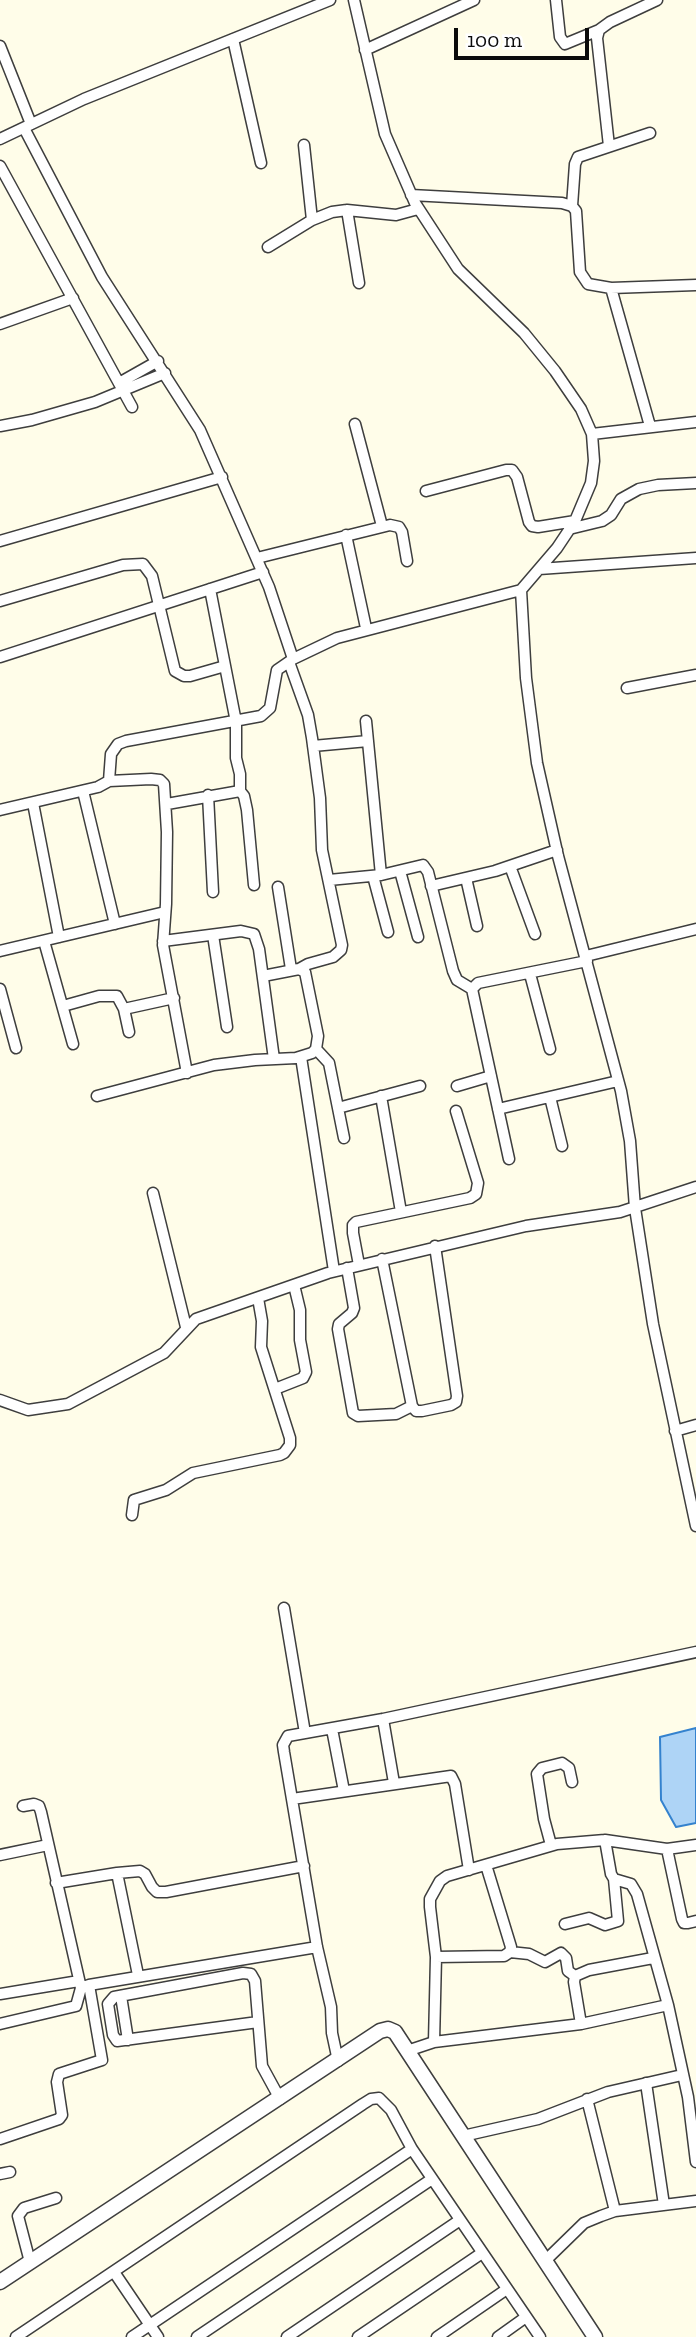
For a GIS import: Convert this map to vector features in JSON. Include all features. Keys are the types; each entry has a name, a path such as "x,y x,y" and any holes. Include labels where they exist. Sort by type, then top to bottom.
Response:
{"street":[{"path":"0,139 84,99 330,0"},
{"path":"109,781 111,754 118,744 136,738 261,716 270,708 277,670 337,638 366,628 520,590 557,548 572,525 591,483 594,461 592,434 582,409 524,333 458,269 411,195 385,134 354,0"},
{"path":"365,50 462,3 474,0"},
{"path":"556,0 560,37 565,44 657,0"},
{"path":"599,30 597,38 609,146"},
{"path":"233,39 261,163"},
{"path":"0,46 27,126 102,278 200,430 222,477 263,572 308,715 320,799 322,850 341,950 334,957 263,976"},
{"path":"650,133 578,158 575,164 572,206 578,216 580,272 589,284 611,288 696,285"},
{"path":"303,145 312,220"},
{"path":"0,166 132,407"},
{"path":"411,195 522,200 572,206"},
{"path":"268,247 312,220 347,210 396,215 418,209"},
{"path":"347,210 359,283"},
{"path":"611,288 650,426"},
{"path":"0,324 73,298"},
{"path":"121,388 158,361"},
{"path":"0,426 32,420 165,373"},
{"path":"592,434 696,422"},
{"path":"355,424 382,526"},
{"path":"426,491 512,470 517,477 529,522 532,526 547,526 602,521 611,515 621,499 639,489 696,483"},
{"path":"0,541 222,477"},
{"path":"257,558 395,525 399,527 407,561"},
{"path":"346,535 366,628"},
{"path":"539,569 696,558"},
{"path":"0,601 123,565 143,564 148,568 175,671 190,676 225,666"},
{"path":"0,657 263,572"},
{"path":"210,589 236,722 236,758 240,791 247,810 254,885"},
{"path":"520,590 526,678 537,763 618,1081 630,1141 635,1208 653,1324 696,1526"},
{"path":"627,688 696,675"},
{"path":"366,721 377,875 388,932"},
{"path":"313,746 368,741"},
{"path":"0,810 83,791 109,781 160,780 164,784 167,804 163,941 187,1073"},
{"path":"83,791 115,924"},
{"path":"167,804 240,791"},
{"path":"208,795 213,892"},
{"path":"33,803 59,937"},
{"path":"432,886 510,866 557,850"},
{"path":"329,880 377,875 423,865 432,886 453,971 457,980 472,989 509,1159"},
{"path":"510,866 535,934"},
{"path":"400,871 418,937"},
{"path":"466,877 477,926"},
{"path":"278,887 295,969"},
{"path":"0,951 165,912"},
{"path":"472,989 478,983 530,974 696,929"},
{"path":"163,941 241,931 254,934 259,948 274,1059"},
{"path":"213,935 227,1027"},
{"path":"44,941 74,1044"},
{"path":"295,969 305,972 308,980 318,1036 316,1049"},
{"path":"530,974 550,1049"},
{"path":"0,989 16,1048"},
{"path":"63,1006 112,994 117,996 124,1009 129,1032"},
{"path":"124,1009 174,998"},
{"path":"97,1096 214,1065 301,1057 316,1049"},
{"path":"316,1049 329,1063 344,1138"},
{"path":"301,1057 334,1271"},
{"path":"457,1086 491,1076"},
{"path":"498,1109 618,1081"},
{"path":"338,1108 420,1086"},
{"path":"381,1096 401,1212"},
{"path":"550,1097 562,1146"},
{"path":"359,1265 353,1226 360,1220 470,1198 476,1194 478,1183 456,1111"},
{"path":"0,1400 28,1410 68,1404 164,1353 196,1319 334,1271 526,1226 635,1208 696,1187"},
{"path":"153,1193 187,1327"},
{"path":"382,1259 412,1406 416,1411 422,1412 452,1405 457,1396 435,1246"},
{"path":"347,1268 354,1308 339,1324 338,1329 353,1413 358,1416 396,1414 412,1406"},
{"path":"275,1389 303,1377 306,1372 299,1340 299,1310 294,1285"},
{"path":"132,1515 134,1500 166,1490 193,1473 285,1453 290,1445 261,1347 262,1321 258,1298"},
{"path":"675,1431 696,1425"},
{"path":"284,1608 305,1733"},
{"path":"338,2061 332,2033 331,2007 317,1947 283,1745 288,1736 383,1719 696,1652"},
{"path":"383,1719 394,1783"},
{"path":"332,1729 344,1790"},
{"path":"551,1845 537,1774 542,1768 562,1763 569,1768 572,1782"},
{"path":"292,1799 451,1776 455,1784 469,1870"},
{"path":"0,2139 60,2119 62,2115 57,2082 59,2074 102,2060 55,1883 39,1806 34,1804 23,1807"},
{"path":"565,1924 589,1918 605,1925 618,1921 614,1879 605,1840"},
{"path":"434,2042 436,1957 430,1899 440,1881 447,1876 551,1845 605,1840 667,1849 696,1845"},
{"path":"0,1855 48,1844"},
{"path":"667,1849 682,1919 684,1923 696,1921"},
{"path":"55,1883 140,1871 157,1892 166,1892 304,1866"},
{"path":"486,1866 511,1947 510,1952"},
{"path":"117,1873 138,1975"},
{"path":"614,1879 635,1887 668,2005 682,2075 692,2097 696,2162"},
{"path":"0,1994 83,1984 317,1947"},
{"path":"436,1957 504,1956 510,1952 529,1954 545,1962 561,1953 566,1958 568,1970 575,1976"},
{"path":"575,1976 589,1970 653,1958"},
{"path":"258,2022 117,2041 113,2035 108,2004 114,1997 243,1973 251,1974 255,1981 262,2066 280,2099"},
{"path":"575,1976 581,2024"},
{"path":"0,2024 76,2006 83,1984"},
{"path":"407,2051 434,2042 581,2024 668,2005"},
{"path":"0,2282 380,2031 388,2029 395,2032 595,2337"},
{"path":"463,2136 545,2117 587,2099 682,2075"},
{"path":"646,2083 664,2205"},
{"path":"16,2337 371,2099 379,2098 385,2102 412,2149 540,2337"},
{"path":"587,2099 615,2211"},
{"path":"132,2337 412,2149"},
{"path":"197,2337 432,2179"},
{"path":"30,2262 18,2216 24,2208 56,2198"},
{"path":"545,2261 583,2223 615,2211 696,2201"},
{"path":"287,2337 460,2220"},
{"path":"358,2337 482,2253"},
{"path":"114,2272 158,2337"},
{"path":"437,2337 507,2289"},
{"path":"498,2337 526,2317"}],"water":[{"path":"696,1728 696,1823 676,1827 661,1800 660,1737"}]}
